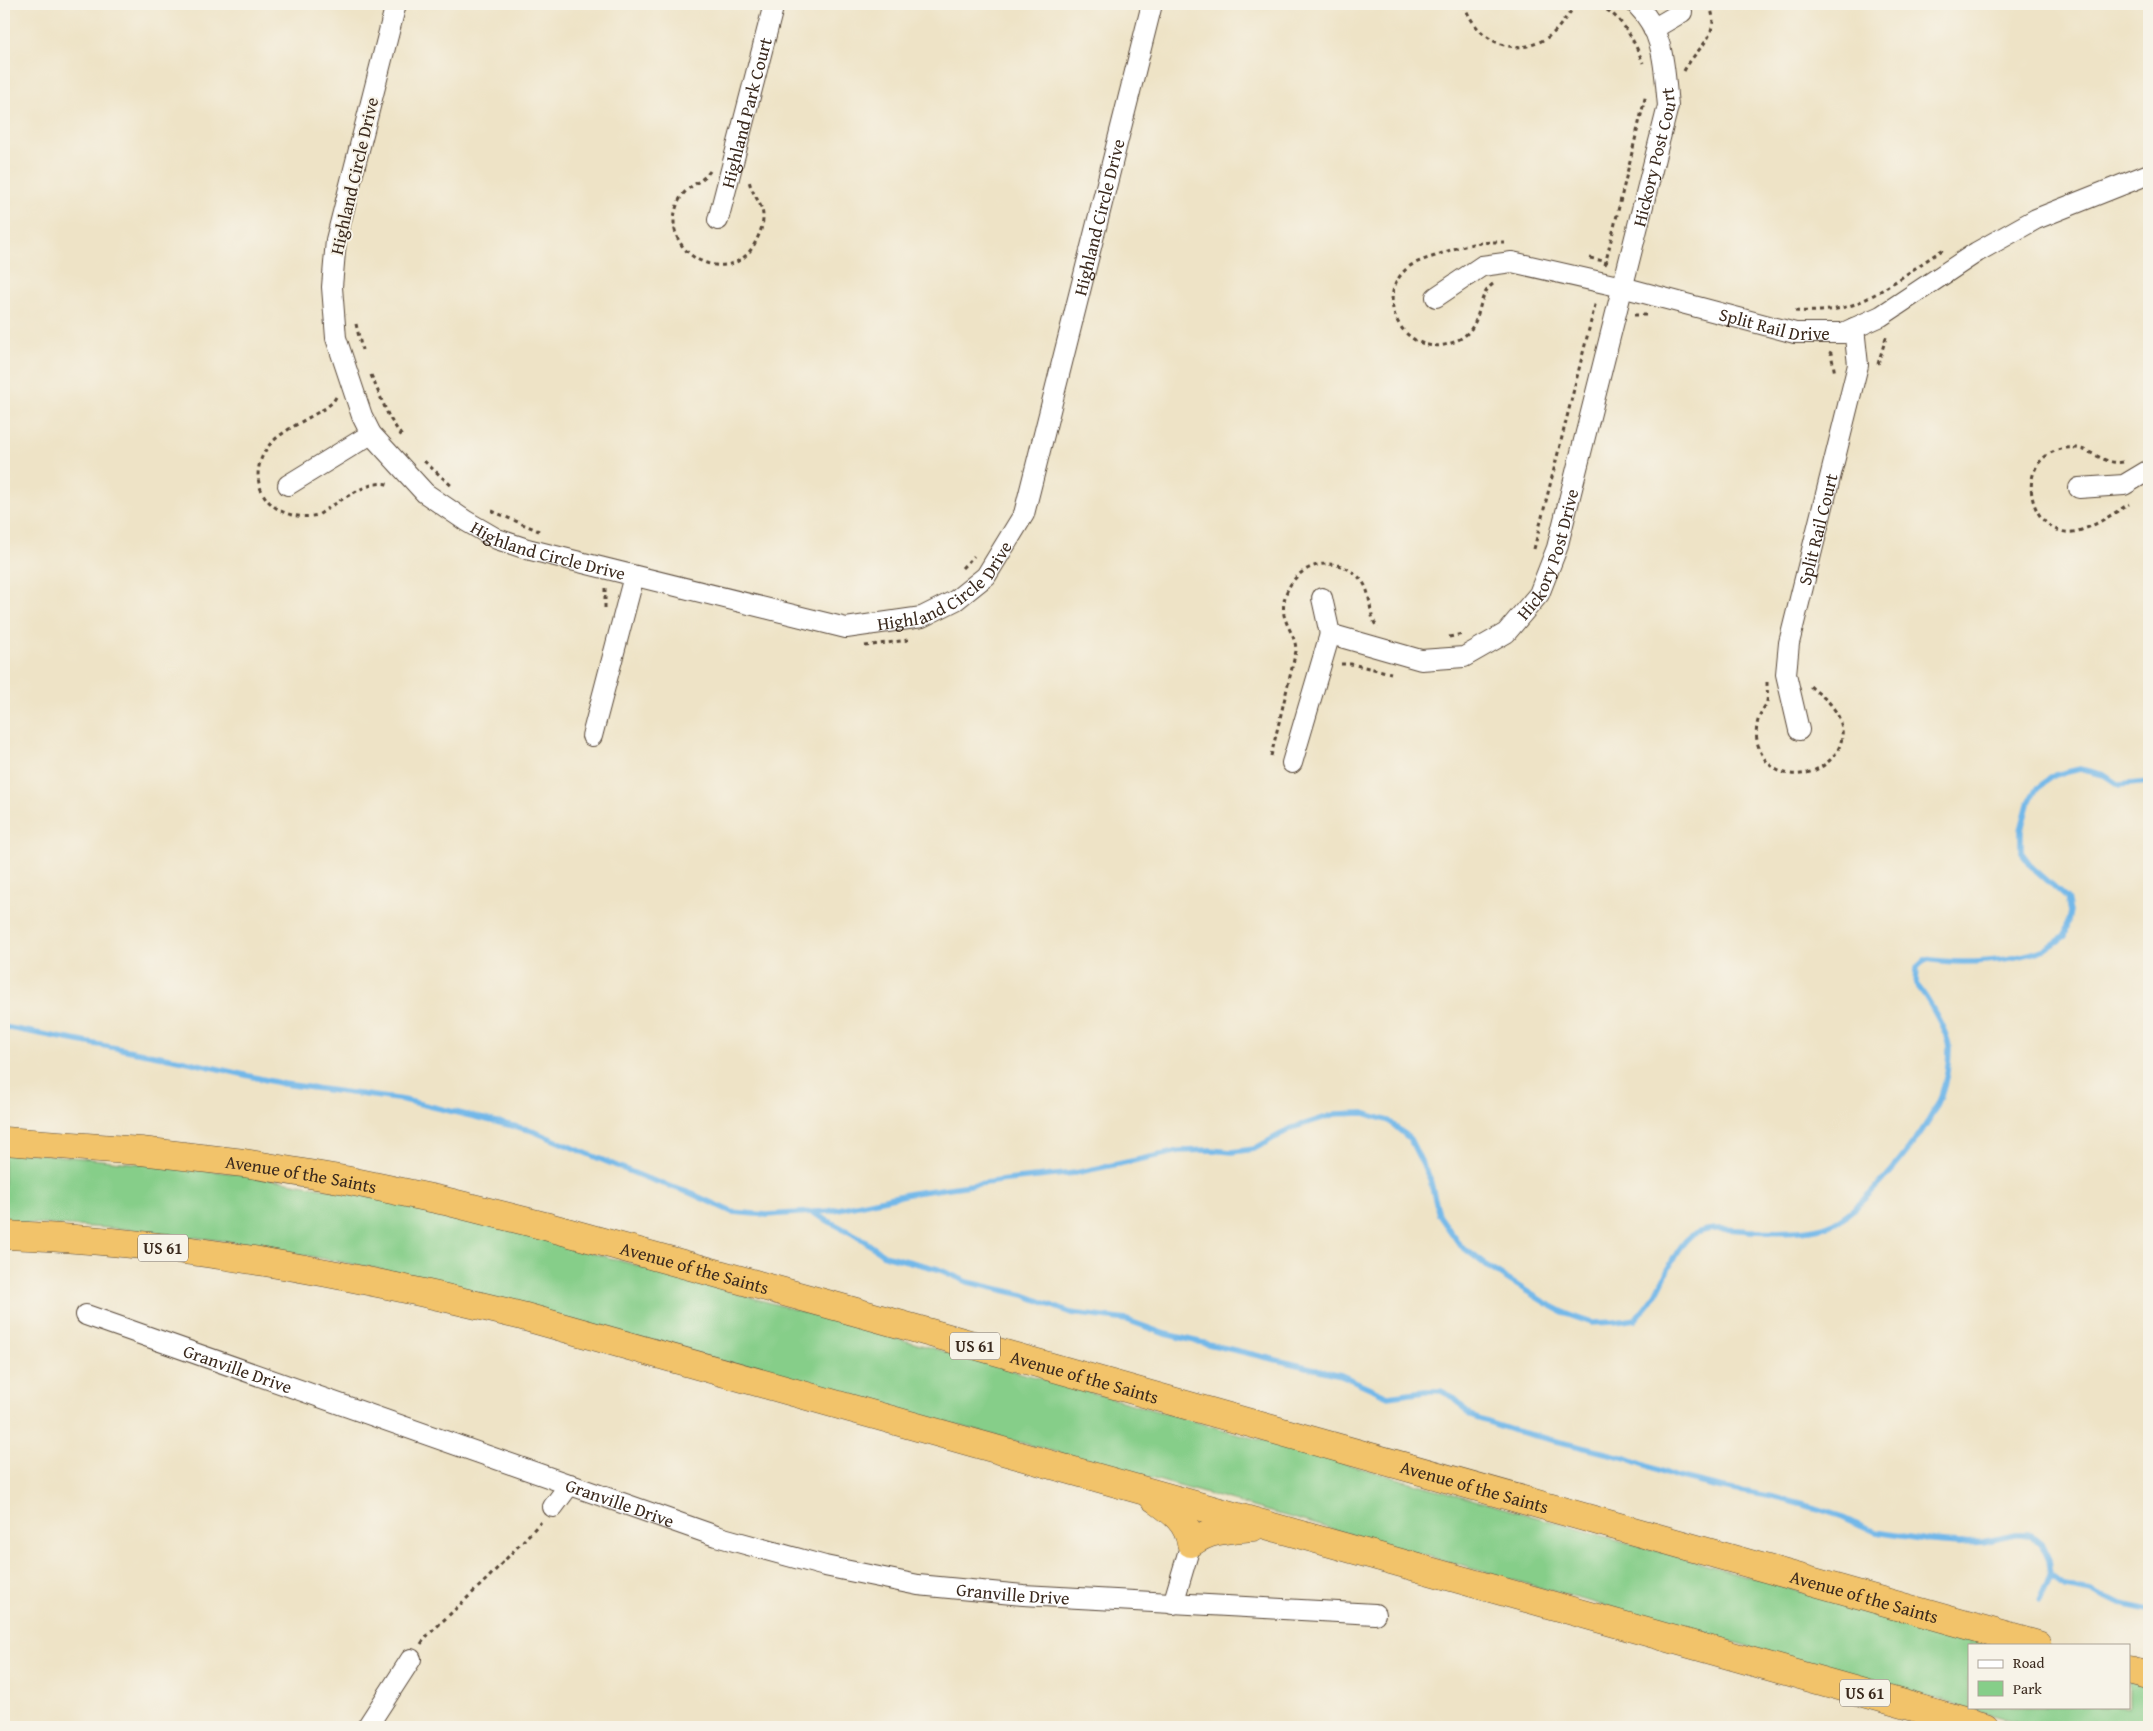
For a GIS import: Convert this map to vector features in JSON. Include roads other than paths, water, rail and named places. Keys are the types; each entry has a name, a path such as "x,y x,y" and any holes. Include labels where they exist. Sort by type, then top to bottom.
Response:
{"highway":[{"name":"Avenue of the Saints","path":"4,1141 141,1151 244,1164 345,1180 445,1201 545,1226 842,1308 2034,1644"},
{"name":"US 61","path":"4,1235 117,1242 220,1255 321,1271 422,1292 522,1316 1985,1727"},
{"path":"1146,1492 1174,1513 1185,1525 1191,1543 1210,1532 1264,1525"},
{"path":"2130,1670 2149,1676"}],"street":[{"name":"Highland Circle Drive","path":"396,4 336,240 332,287 336,338 362,416 371,434 425,493 466,521 497,539 632,584 846,628 922,618 956,600 986,576 1024,514 1152,4"},
{"name":"Highland Park Court","path":"718,220 774,4"},
{"name":"Hickory Post Court","path":"1622,287 1668,106 1662,47 1645,13 1636,4"},
{"path":"1653,29 1682,12"},
{"name":"Split Rail Drive","path":"1436,297 1482,266 1512,262 1598,291 1622,287 1795,333 1843,333 1881,316 1978,252 2036,219 2149,174"},
{"name":"Hickory Post Drive","path":"1330,634 1421,660 1464,657 1506,633 1539,594 1557,548 1628,314 1622,287"},
{"name":"Split Rail Court","path":"1799,730 1786,674 1789,643 1858,364 1854,328"},
{"path":"288,485 371,434"},
{"path":"2079,488 2124,485 2149,470"},
{"path":"592,736 632,584"},
{"path":"1292,763 1330,634 1322,598"},
{"name":"Granville Drive","path":"86,1315 716,1536 825,1566 918,1585 1023,1595 1375,1614"},
{"path":"547,1514 570,1484"},
{"path":"1173,1604 1191,1543"},
{"path":"367,1727 411,1659"}],"waterway":[{"path":"4,1027 180,1060 284,1084 404,1100 530,1130 646,1178 690,1193 732,1212 767,1215 829,1211 913,1193 1075,1173 1180,1151 1211,1150 1232,1152 1254,1149 1292,1128 1336,1114 1364,1113 1389,1121 1410,1139 1430,1179 1439,1215 1460,1245 1491,1269 1544,1302 1569,1315 1592,1323 1615,1322 1636,1319 1657,1292 1682,1245 1693,1235 1714,1229 1788,1232 1824,1227 1856,1207 1874,1190 1908,1151 1934,1112 1946,1079 1949,1053 1948,1041 1936,1014 1916,984 1917,967 1926,959 1971,962 2017,957 2045,949 2065,936 2070,912 2067,898 2032,867 2021,852 2021,830 2028,804 2037,788 2055,775 2080,769 2104,775 2119,785 2149,782"},
{"path":"813,1213 859,1237 884,1255 938,1269 968,1282 1024,1295 1071,1313 1127,1320 1165,1334 1341,1375 1388,1396 1425,1391 1441,1391 1455,1398 1470,1416 1512,1430 1626,1458 1677,1477 1773,1497 1815,1508 1843,1517 1876,1532 1933,1541 1960,1543 1982,1542 2016,1535 2031,1535 2041,1543 2049,1560 2051,1576 2040,1601"},
{"path":"2051,1576 2064,1586 2092,1591 2120,1605 2149,1611"}]}
